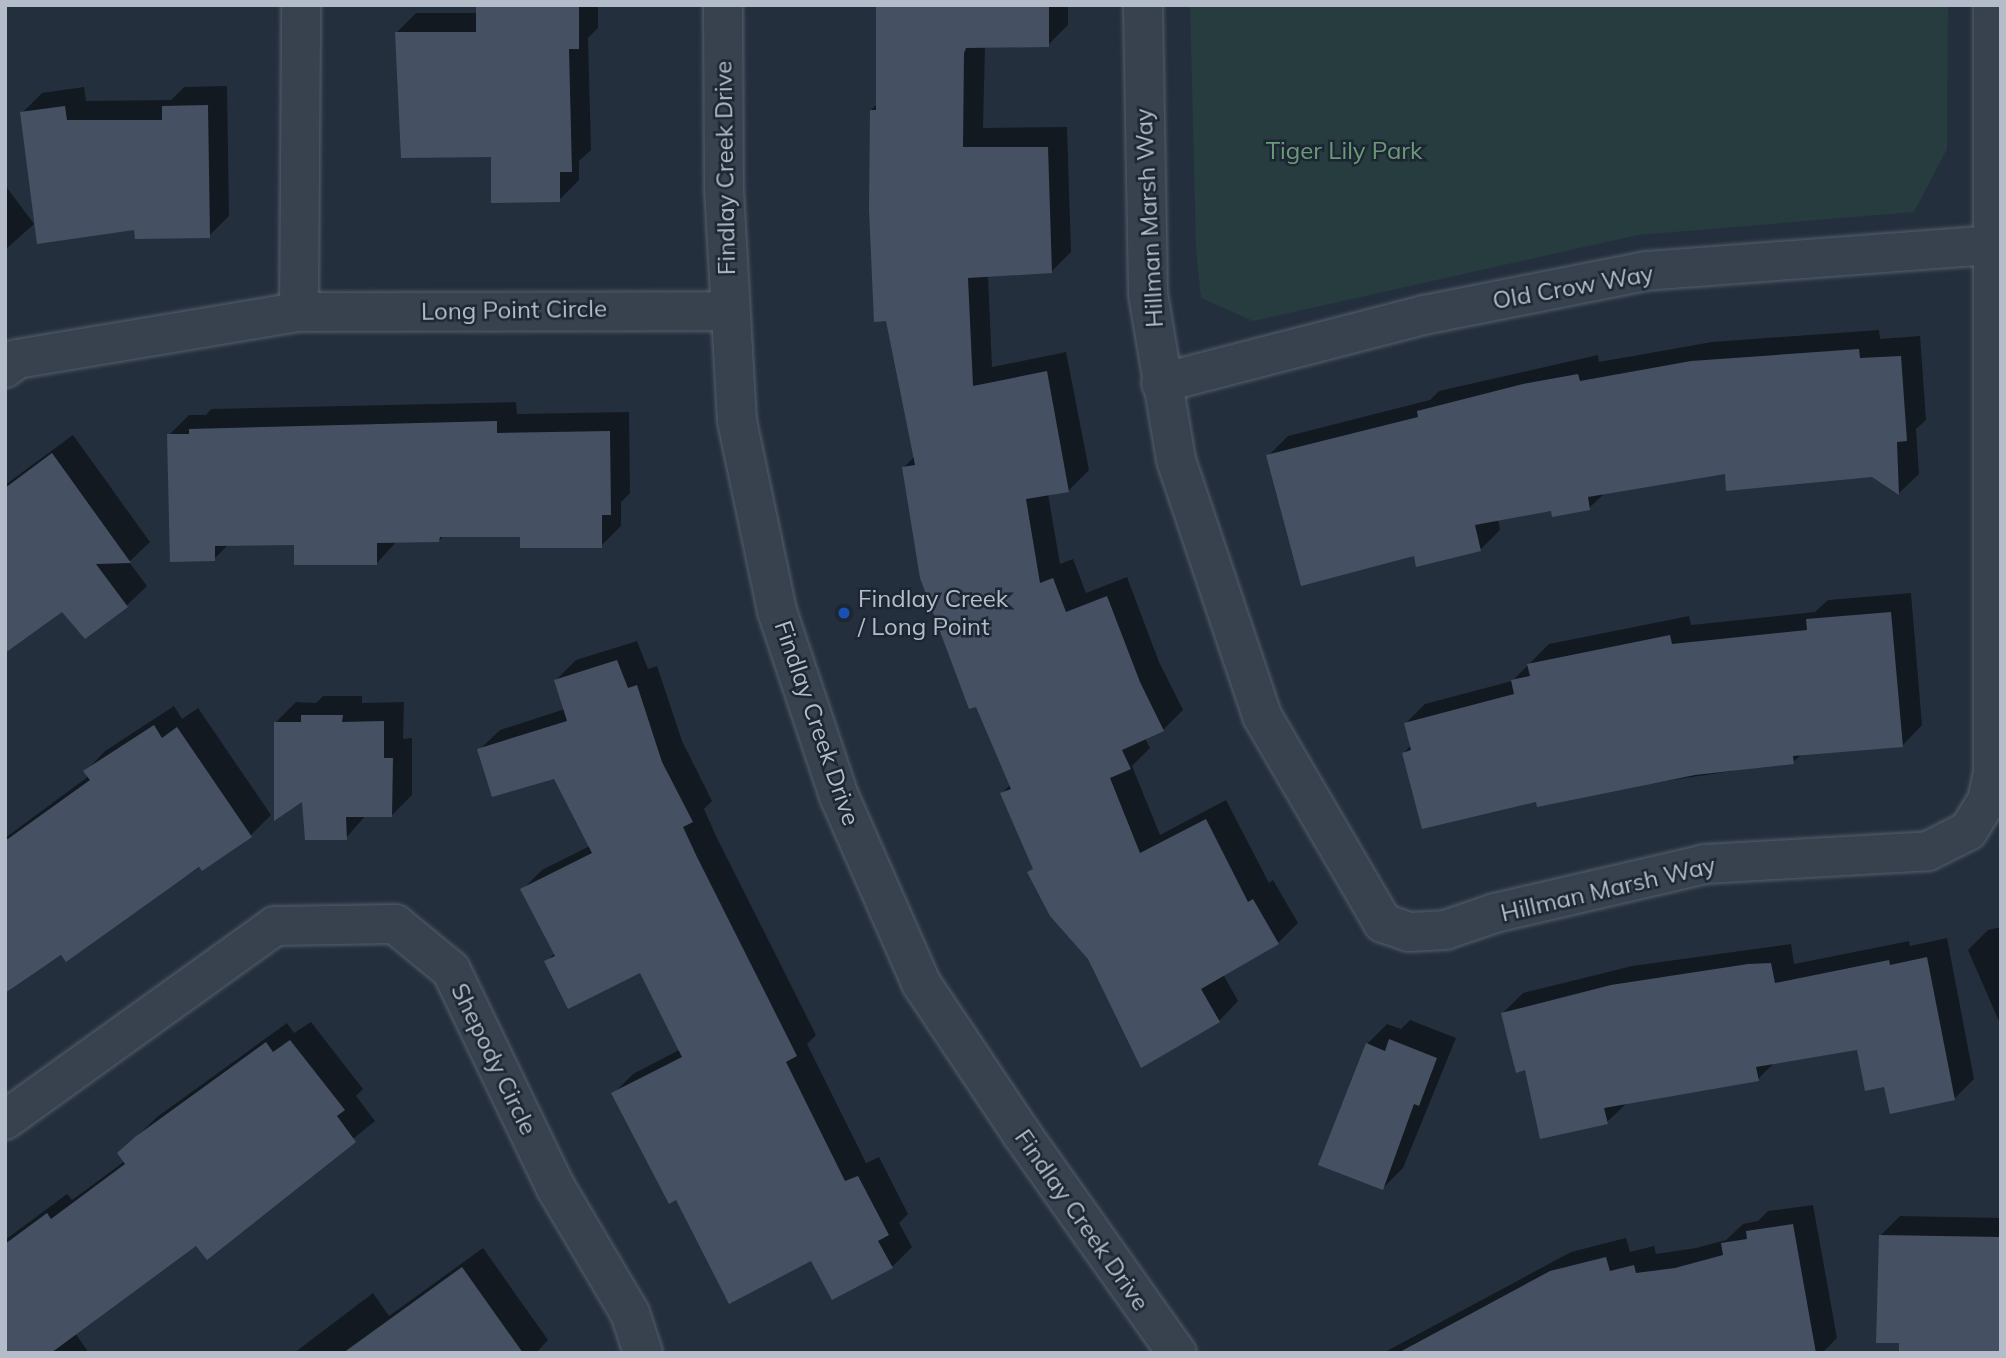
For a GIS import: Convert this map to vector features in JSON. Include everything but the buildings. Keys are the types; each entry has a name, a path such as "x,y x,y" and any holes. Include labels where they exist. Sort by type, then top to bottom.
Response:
{"street":[{"path":"299,312 301,5"},
{"name":"Findlay Creek Drive","path":"723,5 729,311 737,421 774,598 839,796 921,983 1020,1133 1177,1353"},
{"name":"Hillman Marsh Way","path":"1143,5 1148,295 1161,383 1187,497 1262,716 1383,923 1409,932 1445,930 1494,914 1705,864 1928,851 1968,831 1987,802 1993,772 1993,5"},
{"name":"Old Crow Way","path":"1161,383 1424,315 1646,271 1994,245"},
{"name":"Long Point Circle","path":"5,368 17,359 299,312 729,311"},
{"name":"Shepody Circle","path":"5,1120 275,926 395,924 451,970 556,1188 630,1313 643,1353"}],"green space":[{"name":"Tiger Lily Park","path":"1190,5 1948,5 1947,149 1914,212 1638,235 1253,321 1201,298 1196,249"}],"place":[{"name":"Findlay Creek / Long Point","path":"844,613"}]}
